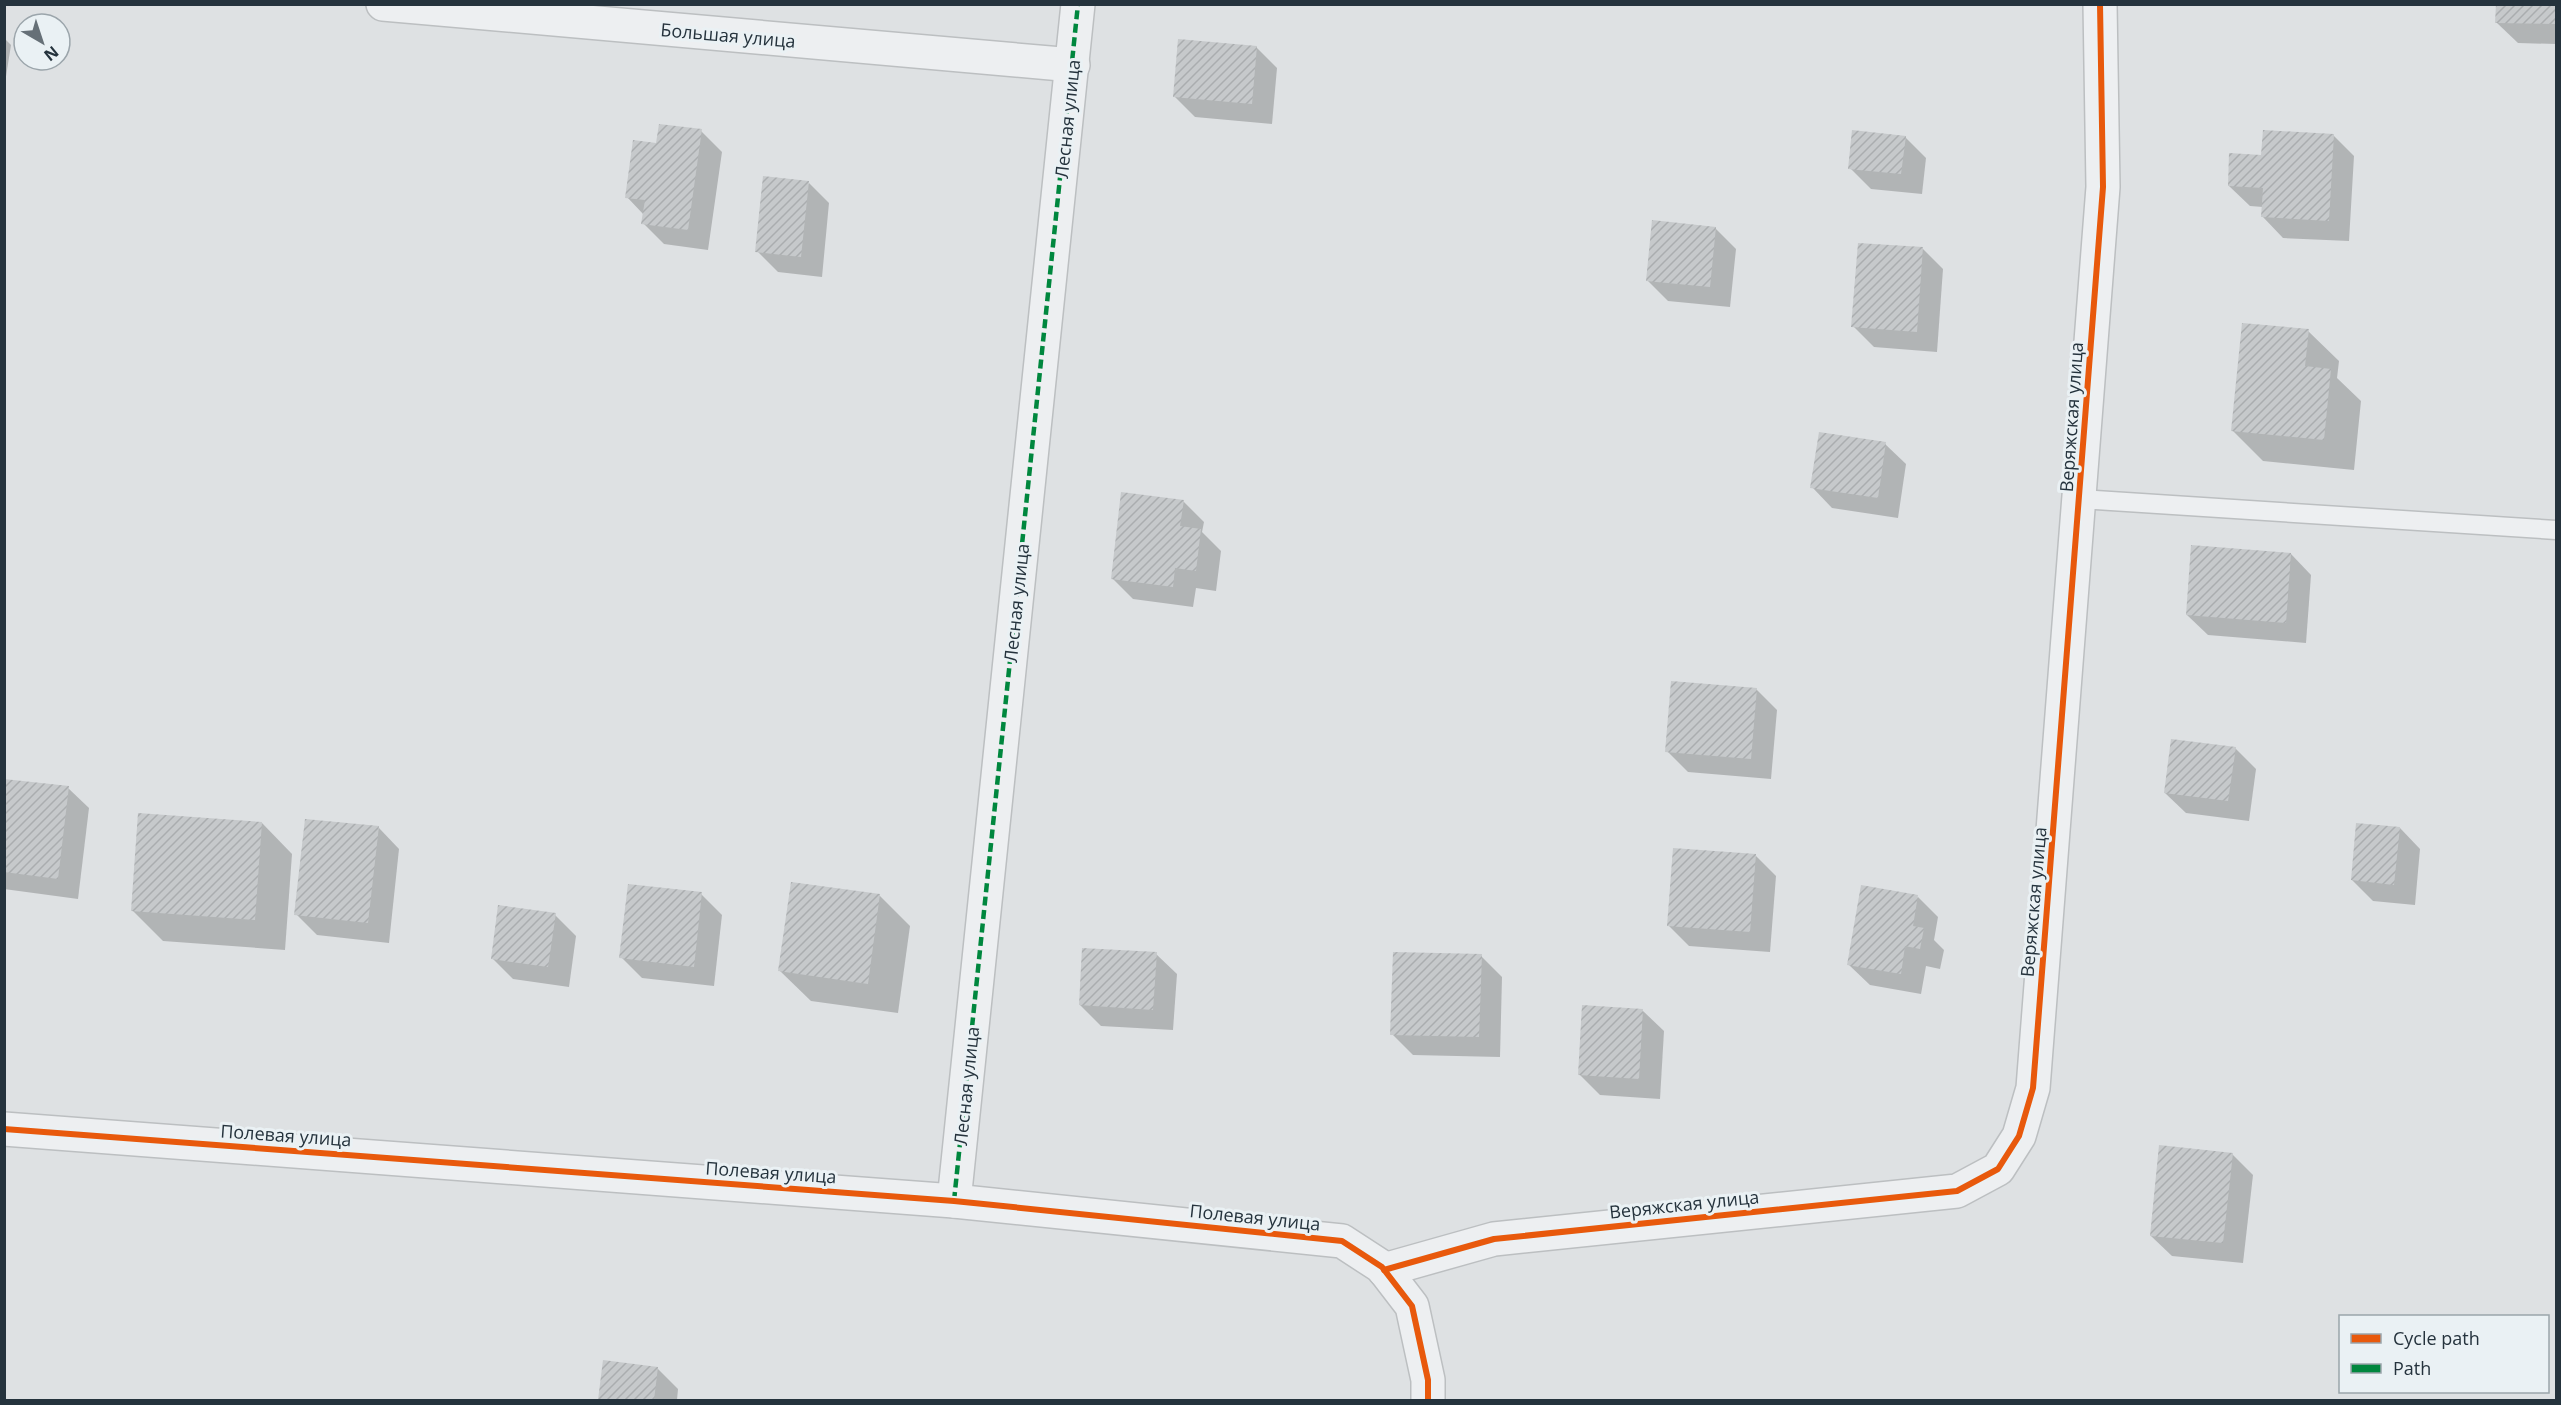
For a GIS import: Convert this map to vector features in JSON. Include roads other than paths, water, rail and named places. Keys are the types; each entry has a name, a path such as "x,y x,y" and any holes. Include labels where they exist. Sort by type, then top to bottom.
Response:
{"street":[{"name":"Большая улица","path":"383,4 1073,65"},
{"name":"Лесная улица","path":"954,1201 1078,4"},
{"name":"Веряжская улица","path":"1384,1270 1494,1239 1956,1191 1998,1169 2019,1136 2033,1088 2103,187 2100,4"},
{"name":"Полевая улица","path":"4,1129 954,1201 1342,1241 1384,1270 1412,1306 1428,1380 1428,1401"}],"lane":[{"path":"2080,499 2556,530"}]}
